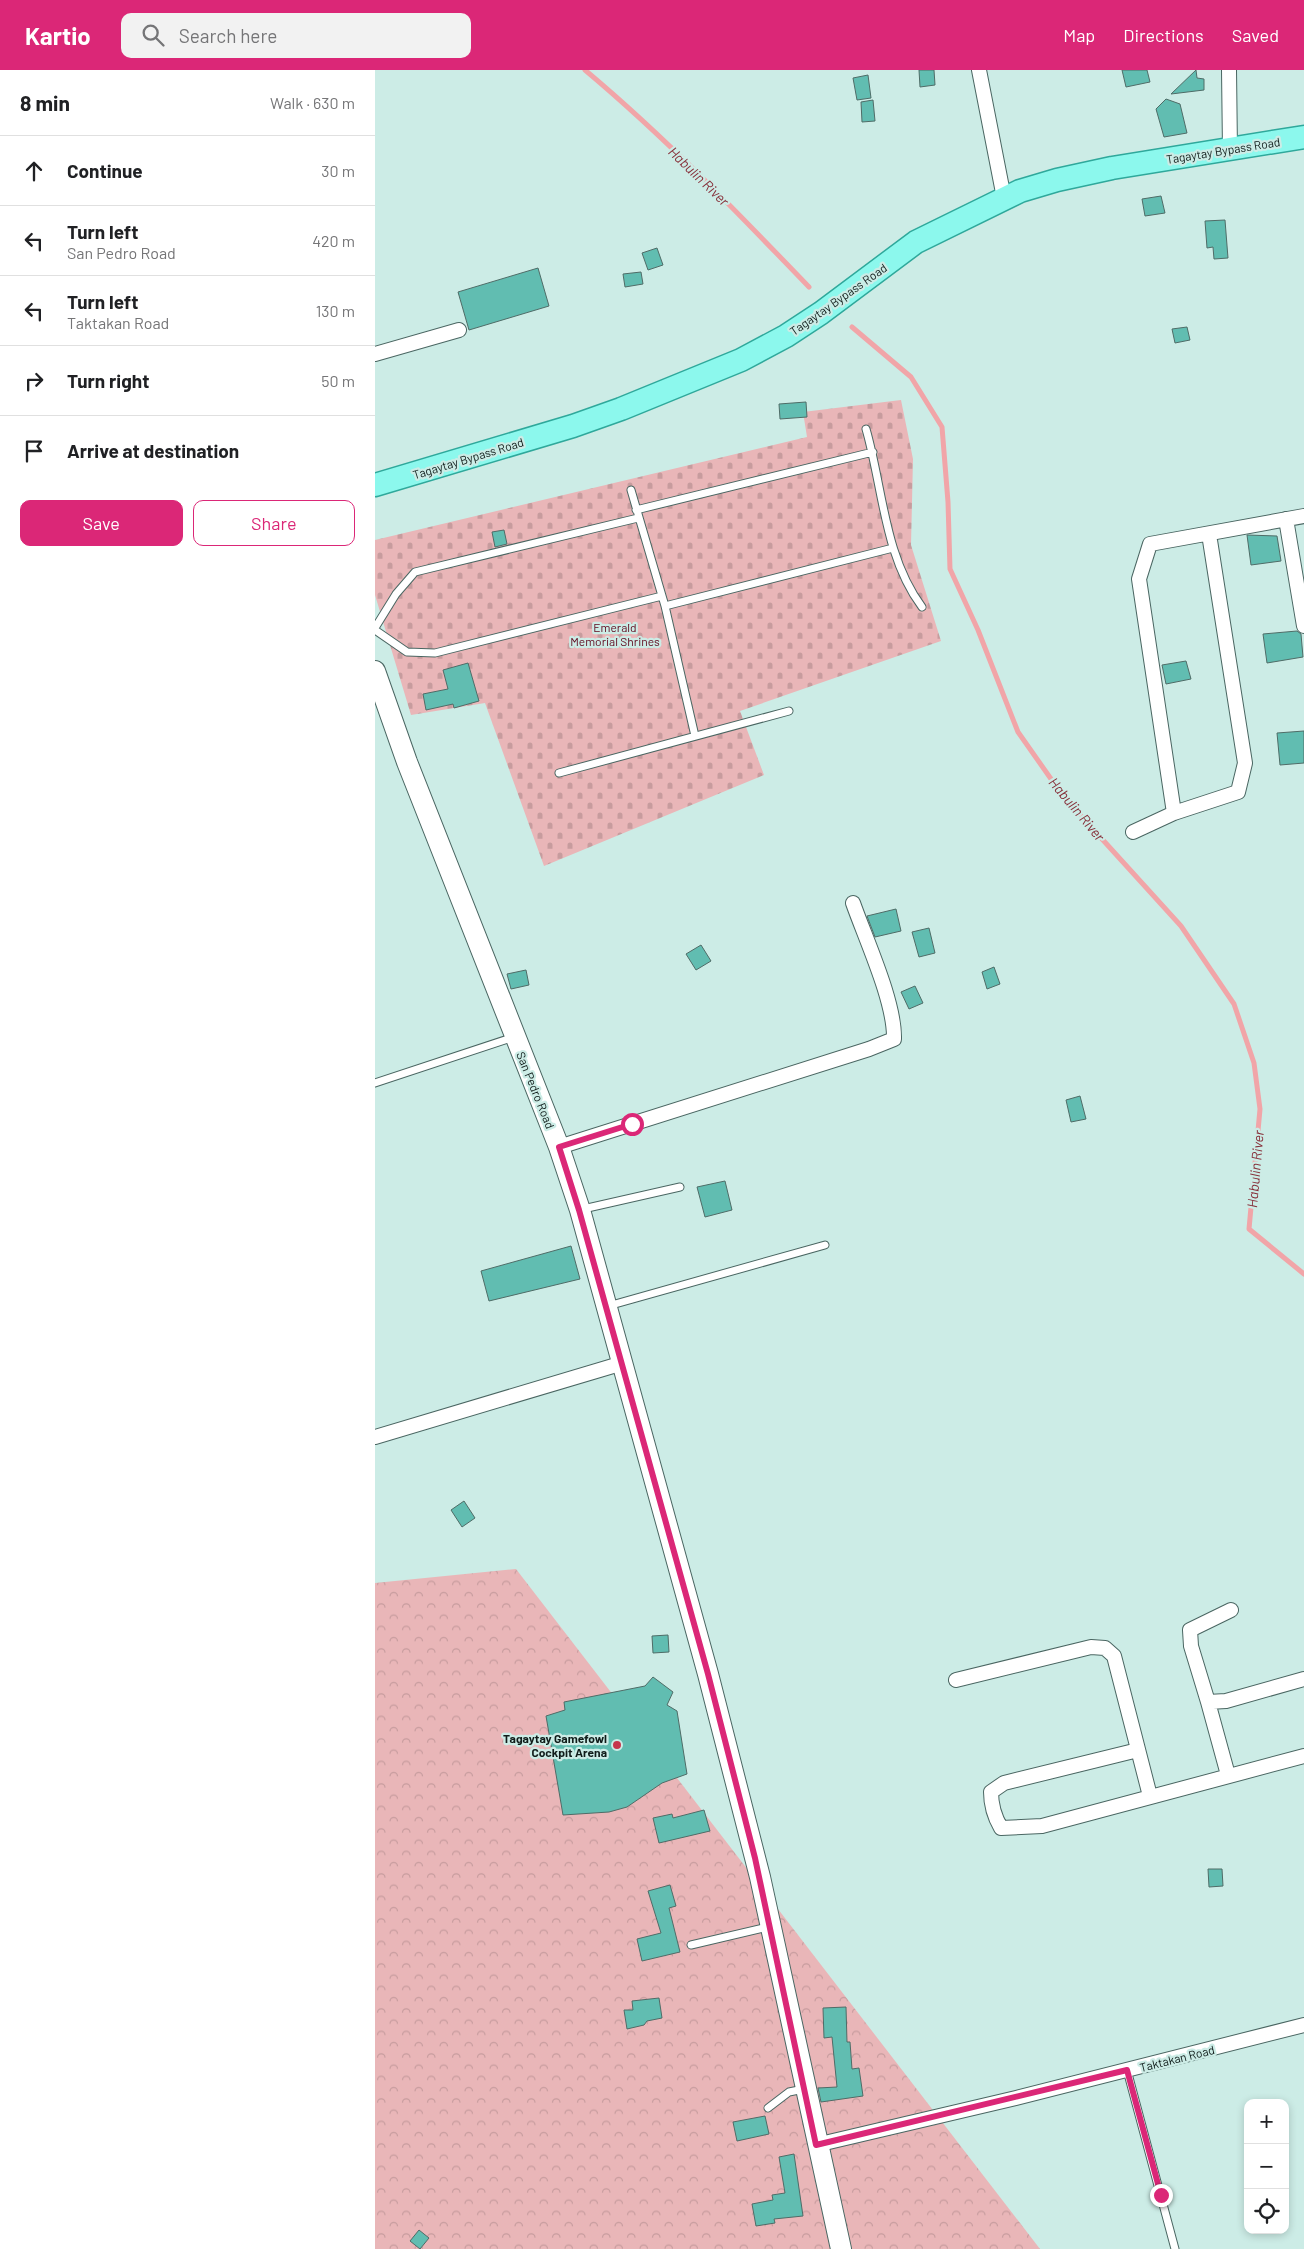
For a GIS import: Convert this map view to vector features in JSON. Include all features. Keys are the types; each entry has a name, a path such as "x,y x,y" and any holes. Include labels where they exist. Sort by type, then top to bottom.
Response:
{"main road":[{"name":"Tagaytay Bypass Road","path":"375,485 581,423 741,360 786,336 821,314 916,242 1004,198 1039,185 1077,175 1304,137"}],"street":[{"path":"979,70 1004,198"},
{"path":"1229,70 1230,150"},
{"path":"375,354 459,330"},
{"path":"1174,814 1139,579 1150,544 1304,516"},
{"path":"1286,520 1304,626"},
{"path":"1133,832 1174,814 1238,792 1245,763 1209,534"},
{"name":"San Pedro Road","path":"375,671 411,771 559,1147 579,1210 708,1674 770,1926 816,2145 841,2249"},
{"path":"559,1147 869,1049 893,1038 894,1026 853,903"},
{"path":"375,1436 623,1363"},
{"path":"1228,1774 1191,1646 1190,1630 1231,1610"},
{"path":"956,1680 1091,1647 1105,1648 1114,1656 1150,1796"},
{"path":"1208,1702 1226,1701 1304,1679"},
{"path":"1138,1750 1004,1783 991,1792 991,1806 1001,1828 1042,1826 1228,1774 1304,1756"},
{"name":"Taktakan Road","path":"816,2145 1304,2025"}],"lane":[{"path":"866,429 873,452 893,548 911,592 922,607"},
{"path":"636,510 873,452"},
{"path":"631,490 665,606 695,736"},
{"path":"638,518 415,572 396,594 375,629 407,652 435,653 662,596"},
{"path":"665,606 893,548"},
{"path":"559,773 789,711"},
{"path":"375,1083 515,1037"},
{"path":"579,1210 680,1187"},
{"path":"607,1306 825,1245"},
{"path":"691,1945 770,1926"},
{"path":"1127,2070 1175,2249"},
{"path":"768,2108 789,2092 805,2088"}],"green space":[{"name":"Emerald Memorial Shrines","path":"901,400 913,459 911,545 941,641 740,711 764,775 544,866 485,703 411,715 375,595 375,540 807,437 803,412"},
{"path":"516,1569 1040,2249 375,2249 375,1583"}],"building":[{"path":"919,70 934,70 935,85 920,87"},
{"path":"1122,70 1147,70 1150,82 1126,87"},
{"path":"1196,70 1197,78 1204,79 1204,90 1171,94"},
{"path":"868,75 871,98 857,100 853,78"},
{"path":"1166,99 1180,104 1187,133 1164,137 1156,109"},
{"path":"873,100 875,121 862,122 861,102"},
{"path":"1161,196 1165,213 1145,216 1142,199"},
{"path":"1225,220 1228,258 1214,259 1213,247 1207,248 1205,221"},
{"path":"657,248 663,265 648,270 642,253"},
{"path":"538,268 549,306 469,330 458,292"},
{"path":"641,272 643,284 625,287 623,274"},
{"path":"1187,327 1190,340 1175,343 1172,329"},
{"path":"806,402 807,417 780,419 779,404"},
{"path":"504,530 507,544 495,547 492,532"},
{"path":"1247,535 1277,536 1281,561 1251,565"},
{"path":"1297,631 1301,634 1303,657 1267,663 1263,634"},
{"path":"1186,661 1191,679 1166,684 1162,665"},
{"path":"468,663 479,701 454,708 453,704 426,710 423,694 448,689 443,670"},
{"path":"1304,731 1304,763 1280,765 1277,733"},
{"path":"896,909 901,931 875,937 867,916"},
{"path":"929,928 935,953 919,957 912,932"},
{"path":"701,945 711,961 696,970 686,954"},
{"path":"994,967 1000,984 987,989 982,972"},
{"path":"526,970 529,985 511,989 507,974"},
{"path":"915,986 923,1003 909,1009 901,992"},
{"path":"1080,1096 1086,1119 1071,1122 1066,1100"},
{"path":"725,1181 732,1210 705,1217 697,1187"},
{"path":"571,1246 580,1279 489,1301 481,1271"},
{"path":"464,1501 475,1518 462,1527 451,1510"},
{"path":"668,1635 669,1652 653,1653 652,1636"},
{"name":"Tagaytay Gamefowl Cockpit Arena","path":"653,1677 673,1692 667,1705 677,1711 687,1774 662,1783 627,1807 609,1812 563,1815 546,1716 565,1710 564,1702 645,1686"},
{"path":"704,1810 710,1831 659,1843 653,1818 672,1814 673,1818"},
{"path":"1208,1869 1222,1869 1223,1886 1209,1887"},
{"path":"670,1885 676,1906 669,1908 680,1952 642,1961 637,1939 661,1933 648,1891"},
{"path":"659,1998 662,2018 647,2021 644,2025 627,2029 624,2010 633,2010 632,2001"},
{"path":"846,2007 847,2042 850,2042 852,2069 859,2068 863,2096 821,2102 818,2088 837,2087 832,2037 824,2038 823,2008"},
{"path":"765,2116 769,2134 737,2141 733,2122"},
{"path":"794,2154 803,2216 774,2219 775,2223 756,2226 752,2204 773,2200 772,2195 785,2193 779,2157"},
{"path":"419,2230 429,2238 420,2249 410,2241"}],"waterway":[{"name":"Habulin River","path":"585,70 672,148 809,287"},
{"name":"Habulin River","path":"852,327 911,377 942,427 948,502 950,569 978,630 1018,732 1063,796 1181,926 1234,1004 1254,1063 1260,1109 1249,1229 1304,1274"}],"place":[{"name":"Tagaytay Gamefowl Cockpit Arena","path":"617,1745"}],"route":[{"path":"632,1124 559,1147 623,1363 708,1674 760,1877 816,2145 1127,2070 1161,2195"}]}
